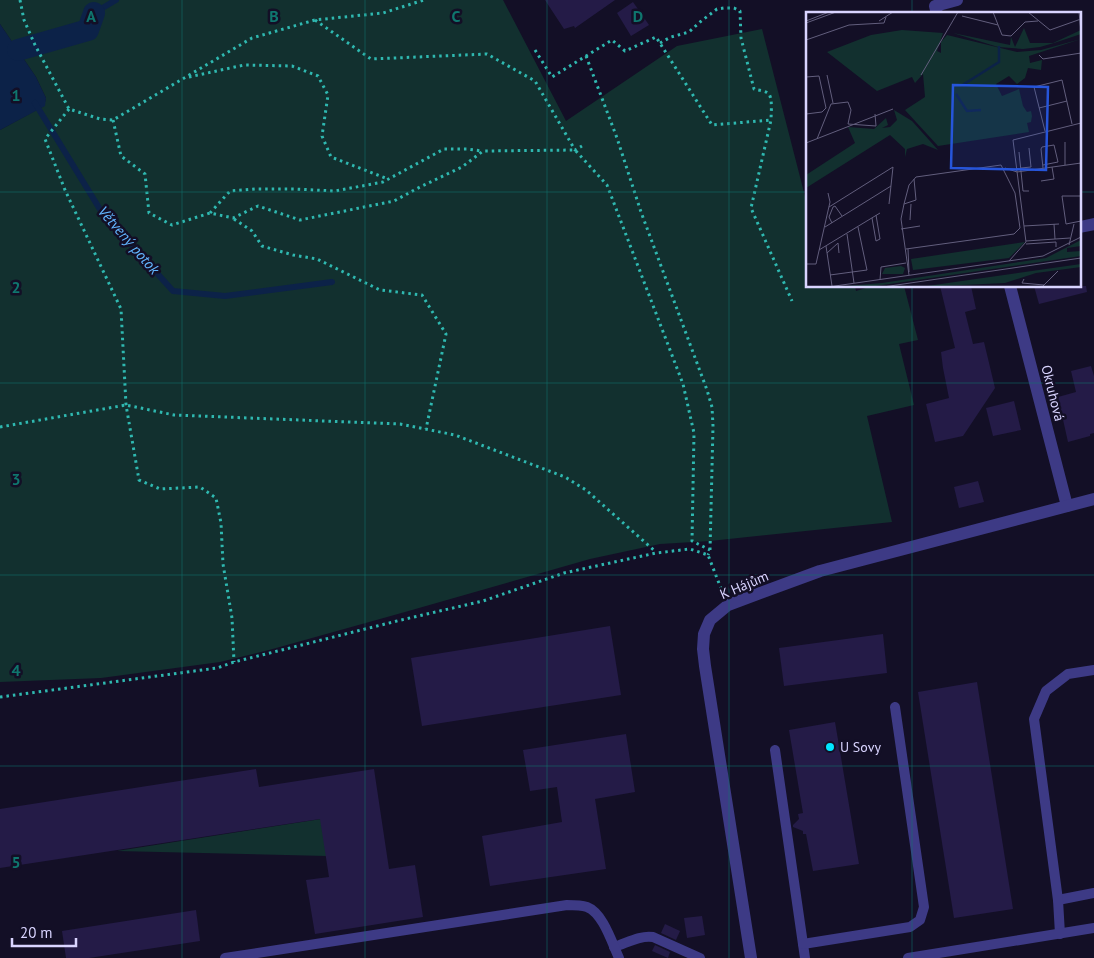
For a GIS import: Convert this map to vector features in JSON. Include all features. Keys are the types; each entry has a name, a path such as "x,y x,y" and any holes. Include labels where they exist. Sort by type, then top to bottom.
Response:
{"street":[{"path":"937,12 935,6 958,0"},
{"name":"Okruhová","path":"1011,288 1067,506"},
{"name":"K Hájům","path":"751,958 703,649 704,634 710,620 728,605 820,571 1094,499"}],"lane":[{"path":"1060,934 1058,900 1034,719 1046,691 1068,674 1094,670"},
{"path":"803,944 910,927 920,920 924,907 895,707"},
{"path":"775,750 805,958"},
{"path":"1058,900 1094,893"},
{"path":"225,958 567,905 588,907 595,912 601,919 619,958"},
{"path":"908,958 1094,928"},
{"path":"614,947 643,936 648,936 700,958"}],"path":[{"path":"20,0 24,20 35,45 69,109 100,119 113,120 252,38 315,20 383,13 424,0"},
{"path":"660,43 671,37 689,32 717,9 734,8 740,11 741,38 754,89 768,93 772,110 751,208 792,301"},
{"path":"315,20 371,59 487,54 534,80 575,150 607,185 684,384 694,433 692,541 709,553"},
{"path":"535,50 552,77 612,40 625,51 656,37 712,125 771,120"},
{"path":"586,56 712,407 709,553 728,605"},
{"path":"186,77 244,65 292,66 318,76 328,95 322,136 331,157 388,179"},
{"path":"69,109 45,139 65,190 121,310 126,405 139,480 160,489 200,487 216,498 221,523 223,564 232,618 234,662"},
{"path":"113,120 121,156 145,174 149,212 172,225 210,213 233,218 252,231 262,246 293,255 318,258 380,290 422,295 446,334 426,429"},
{"path":"210,213 230,191 294,189 335,191 383,182 444,149 483,151 575,150 582,146"},
{"path":"233,218 258,206 300,220 394,201 462,167 483,151"},
{"path":"0,427 126,405 174,415 400,424 455,435 565,477 586,490 656,553"},
{"path":"0,697 216,668 401,620 483,601 564,573 656,553 690,549 709,553"}],"green space":[{"path":"0,0 503,0 566,121 677,46 762,29 806,200 806,288 855,288 856,291 866,288 905,288 918,340 899,344 914,405 867,416 892,522 710,541 660,544 590,559 269,650 220,662 101,678 0,682 0,130 44,106 46,98 36,77 0,24"},
{"path":"321,819 327,856 117,851"}],"water":[{"path":"0,24 36,77 46,98 45,106 0,130"}],"building":[{"path":"545,0 615,0 575,28 574,26 564,29"},
{"path":"633,2 649,25 631,36 617,13"},
{"path":"1082,286 1086,286 1087,292 1039,304 1035,288 1082,288"},
{"path":"940,288 971,288 976,309 965,312 973,344 984,342 995,388 963,436 935,442 926,404 949,398 941,352 955,348"},
{"path":"1091,366 1094,376 1094,433 1090,434 1090,436 1068,442 1058,397 1076,392 1071,371"},
{"path":"1014,401 1021,430 993,436 986,408"},
{"path":"978,481 984,502 959,508 954,487"},
{"path":"610,626 621,695 422,726 411,658"},
{"path":"883,634 887,673 784,686 779,648"},
{"path":"977,682 1013,909 954,918 918,692"},
{"path":"835,722 859,864 813,871 806,834 793,827 799,819 798,814 803,813 789,730"},
{"path":"626,734 635,792 595,799 606,869 490,886 482,836 562,822 557,787 530,791 523,750"},
{"path":"256,769 259,787 374,769 389,869 415,865 423,917 315,934 306,880 329,877 320,819 0,868 0,809"},
{"path":"196,910 200,941 89,958 66,958 62,931"},
{"path":"702,916 705,935 687,938 684,918"},
{"path":"665,924 680,931 676,940 661,933"},
{"path":"655,945 670,952 668,958 652,951"}],"waterway":[{"name":"Větvený potok","path":"94,13 116,0"},
{"path":"18,50 88,30 94,13"},
{"name":"Větvený potok","path":"35,103 101,211 173,291 225,296 332,282"}],"place":[{"name":"U Sovy","path":"830,747"}]}
